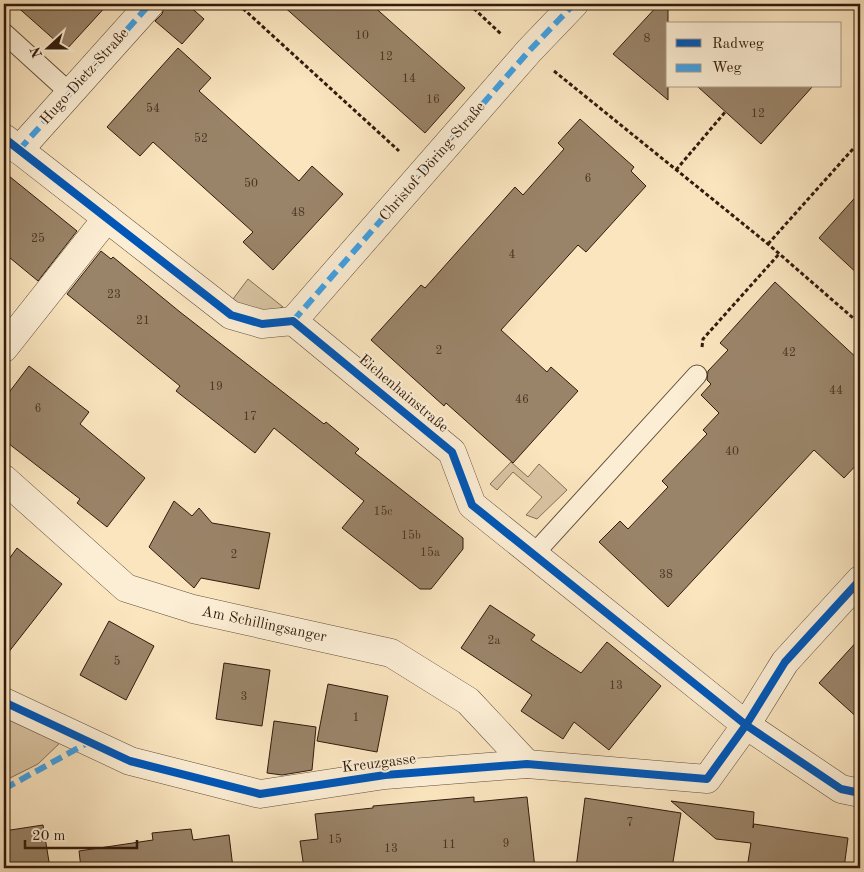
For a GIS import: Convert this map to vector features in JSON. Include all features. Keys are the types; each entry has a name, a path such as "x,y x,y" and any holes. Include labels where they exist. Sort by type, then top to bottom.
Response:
{"street":[{"name":"Hugo-Dietz-Straße","path":"12,144 70,93 150,4"},
{"name":"Christof-Döring-Straße","path":"293,321 527,53 574,4"},
{"path":"12,144 231,315 262,324 293,321"},
{"path":"4,348 107,218"},
{"name":"Eichenhainstraße","path":"293,321 452,452 472,506 746,725 841,789 860,793"},
{"name":"Am Schillingsanger","path":"4,479 126,588 193,609 391,653 468,701 527,764"},
{"path":"746,725 785,662 860,580"},
{"name":"Kreuzgasse","path":"4,702 130,761 260,794 385,775 527,764 707,779 746,725"}],"lane":[{"path":"4,33 70,93"},
{"path":"534,555 697,375"}],"path":[{"path":"238,4 423,173"},
{"path":"469,4 527,53 768,244 860,324"},
{"path":"676,170 726,111"},
{"path":"768,244 860,141"},
{"path":"697,375 703,339 779,254"}],"shaded area":[{"path":"248,279 283,307 271,312 247,310 233,299"},
{"path":"511,462 528,477 539,464 567,490 537,519 526,515 542,497 513,472 497,490 490,484"},
{"path":"4,711 63,740 38,764 4,781"}],"building":[{"path":"14,4 108,4 66,50"},
{"path":"165,4 187,4 204,19 182,44 155,21 162,14"},
{"path":"281,4 371,4 465,88 425,133"},
{"path":"659,4 668,4 668,22 666,22 666,88 668,88 668,100 613,54"},
{"path":"178,48 211,78 199,91 299,181 312,166 343,194 273,270 243,242 253,232 153,142 140,156 107,127"},
{"path":"699,88 811,88 761,144"},
{"path":"580,119 634,167 631,171 646,186 586,252 578,245 501,330 547,372 551,367 578,391 513,463 446,403 444,406 371,340 421,285 425,288 515,187 523,195 564,149 558,143"},
{"path":"4,172 77,231 38,281 4,253"},
{"path":"860,192 860,276 819,238"},
{"path":"101,251 111,259 113,257 180,312 324,424 326,422 359,449 355,453 463,538 463,549 431,589 420,589 342,528 364,501 274,428 255,453 176,391 180,386 67,294"},
{"path":"775,282 860,361 860,461 844,478 814,450 668,607 599,542 620,521 628,529 668,487 662,481 707,434 703,430 719,413 701,395 711,384 707,380 708,371 728,350 720,343"},
{"path":"29,366 89,412 80,424 145,478 107,527 77,503 80,499 4,440 4,399"},
{"path":"174,501 192,516 199,508 212,523 270,533 259,589 201,578 194,588 149,547"},
{"path":"17,548 62,584 4,658 4,566"},
{"path":"490,605 535,635 531,640 581,673 607,642 661,686 609,750 574,722 563,739 521,711 532,695 461,648"},
{"path":"109,621 154,646 126,700 80,675"},
{"path":"860,638 860,720 819,683"},
{"path":"224,663 270,670 262,726 216,719"},
{"path":"328,684 388,696 377,752 317,741"},
{"path":"274,721 316,727 312,770 282,775 267,773"},
{"path":"474,797 474,802 527,797 535,868 304,868 300,841 318,839 315,814 373,808 373,806"},
{"path":"585,798 681,813 672,868 576,868"},
{"path":"671,801 754,812 753,828 754,824 848,838 844,868 747,868 751,843 716,839"},
{"path":"43,825 50,868 4,868 4,831"},
{"path":"191,829 193,840 229,835 233,868 81,868 79,851 153,840 152,833"}],"marked path":[{"path":"19,150 150,4"},
{"path":"293,321 529,51 574,4"},
{"path":"4,789 89,742"}],"cycle path":[{"path":"4,138 231,315 262,324 293,321 452,452 472,505 746,725 841,789 860,793"},
{"path":"4,702 130,761 260,794 385,775 527,764 707,779 746,725 785,662 860,580"}]}
